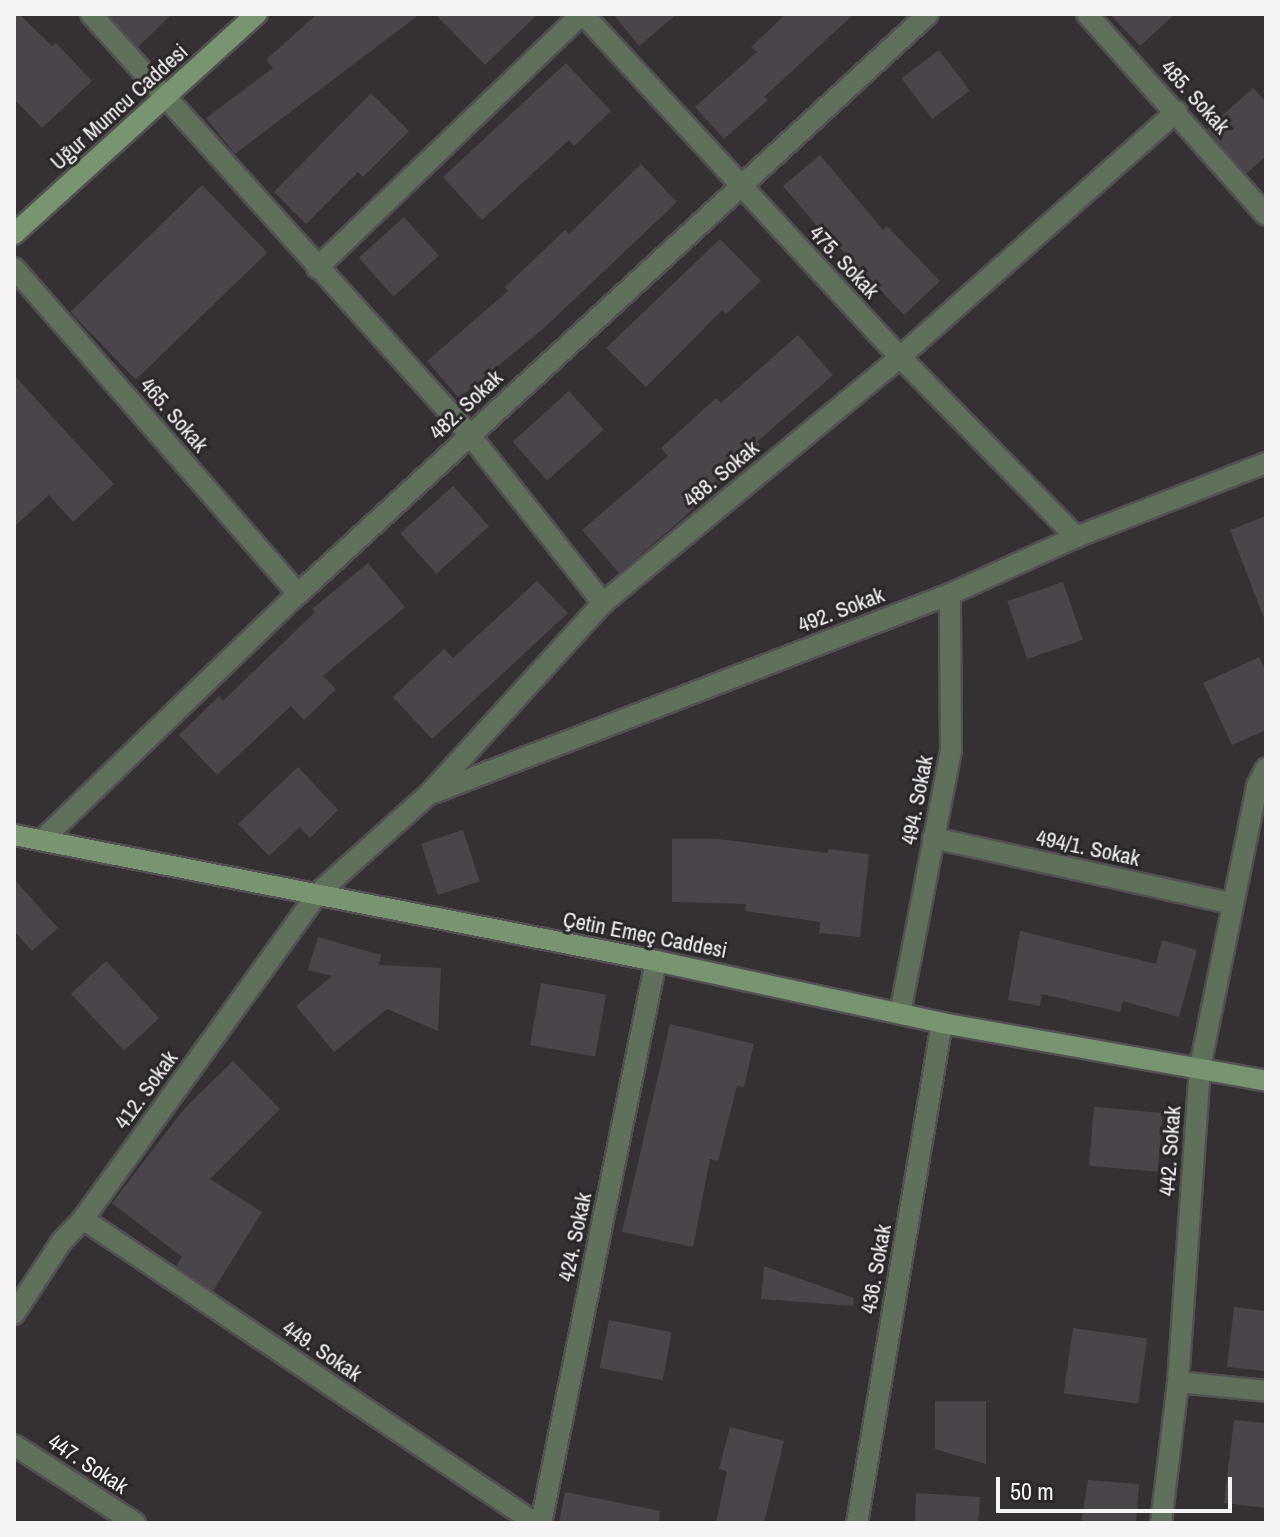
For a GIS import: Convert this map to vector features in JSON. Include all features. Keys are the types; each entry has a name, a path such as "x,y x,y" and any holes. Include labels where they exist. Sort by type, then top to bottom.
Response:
{"street":[{"path":"91,14 469,434 603,603"},
{"name":"Uğur Mumcu Caddesi","path":"14,234 257,14"},
{"path":"317,268 583,14"},
{"name":"475. Sokak","path":"583,14 900,357 1076,537"},
{"name":"482. Sokak","path":"43,839 469,434 928,14"},
{"name":"485. Sokak","path":"1087,14 1177,111 1266,215"},
{"name":"488. Sokak","path":"317,894 429,794 603,603 900,357 1177,111"},
{"name":"465. Sokak","path":"14,268 298,594"},
{"name":"492. Sokak","path":"429,794 950,594 1076,537 1266,463"},
{"name":"494. Sokak","path":"900,1013 951,750 950,594"},
{"name":"442. Sokak","path":"1161,1523 1178,1382 1200,1067 1232,904 1263,781"},
{"name":"Çetin Emeç Caddesi","path":"14,835 656,961 942,1023 1266,1081"},
{"name":"494/1. Sokak","path":"933,838 1232,904"},
{"name":"412. Sokak","path":"14,1314 62,1241 83,1219 317,894"},
{"name":"424. Sokak","path":"541,1523 656,961"},
{"name":"436. Sokak","path":"857,1523 942,1023"},
{"name":"449. Sokak","path":"83,1219 535,1523"},
{"path":"1178,1382 1266,1391"},
{"name":"447. Sokak","path":"14,1445 135,1523"}],"building":[{"path":"14,14 19,14 52,46 56,43 92,81 42,128 14,99"},
{"path":"108,14 172,14 138,47"},
{"path":"317,14 420,14 235,154 206,118 273,68 266,60"},
{"path":"435,14 538,14 485,65"},
{"path":"613,14 677,14 639,46"},
{"path":"786,14 854,14 764,97 768,100 724,139 695,107 757,52 751,47"},
{"path":"1110,14 1175,14 1140,46"},
{"path":"939,50 970,91 932,119 901,78"},
{"path":"566,63 611,111 574,146 569,140 482,220 443,177"},
{"path":"1253,88 1266,102 1266,156 1246,174 1207,129"},
{"path":"371,93 409,131 363,177 358,172 306,224 274,192"},
{"path":"820,155 883,230 887,226 940,281 904,315 835,243 833,245 783,186"},
{"path":"641,164 677,202 544,328 459,398 427,361 508,291 505,287 565,230 569,234"},
{"path":"202,185 267,253 136,380 70,312"},
{"path":"404,217 439,256 393,296 359,258"},
{"path":"720,239 761,281 726,314 722,310 646,387 606,348"},
{"path":"798,335 833,375 757,442 760,445 681,520 619,573 582,530 668,456 661,448 716,398 721,403"},
{"path":"14,375 114,484 73,522 49,495 14,527"},
{"path":"569,391 604,430 547,480 513,442"},
{"path":"453,486 489,526 436,574 400,534"},
{"path":"1266,516 1266,618 1264,618 1230,530"},
{"path":"368,563 405,607 323,676 336,689 304,720 291,706 217,775 179,735 219,696 223,701 315,612 312,609"},
{"path":"537,581 568,613 432,739 393,697 444,649 453,658"},
{"path":"1063,582 1083,640 1027,659 1007,601"},
{"path":"1259,657 1266,672 1266,730 1232,745 1203,683"},
{"path":"298,767 338,810 310,838 300,827 269,856 238,824"},
{"path":"463,830 480,881 438,895 421,844"},
{"path":"672,839 718,839 828,853 828,849 869,854 860,937 819,933 820,922 745,911 746,904 672,902"},
{"path":"14,879 58,928 32,951 14,931"},
{"path":"1020,931 1156,964 1162,940 1197,950 1179,1017 1123,1001 1120,1012 1042,994 1040,1006 1008,1000"},
{"path":"318,937 381,955 379,965 441,968 438,1031 387,1009 334,1052 296,1006 332,976 308,970"},
{"path":"106,961 159,1018 124,1051 71,994"},
{"path":"541,983 606,994 595,1057 530,1045"},
{"path":"670,1024 754,1044 744,1087 737,1086 718,1161 710,1159 693,1247 622,1232"},
{"path":"233,1061 280,1109 210,1179 262,1212 213,1291 176,1266 182,1257 112,1203 184,1109"},
{"path":"1094,1107 1163,1113 1158,1172 1089,1166"},
{"path":"764,1266 854,1298 853,1306 761,1299"},
{"path":"1234,1307 1266,1311 1266,1371 1227,1367"},
{"path":"609,1320 672,1332 662,1380 600,1368"},
{"path":"1073,1328 1147,1338 1138,1404 1064,1393"},
{"path":"935,1401 986,1401 986,1464 935,1449"},
{"path":"1234,1420 1266,1423 1266,1508 1224,1503"},
{"path":"730,1427 784,1441 764,1523 716,1523 727,1471 719,1469"},
{"path":"1088,1480 1139,1484 1136,1523 1081,1523"},
{"path":"565,1492 660,1511 659,1523 559,1523"},
{"path":"916,1493 980,1497 978,1523 915,1523"}]}
